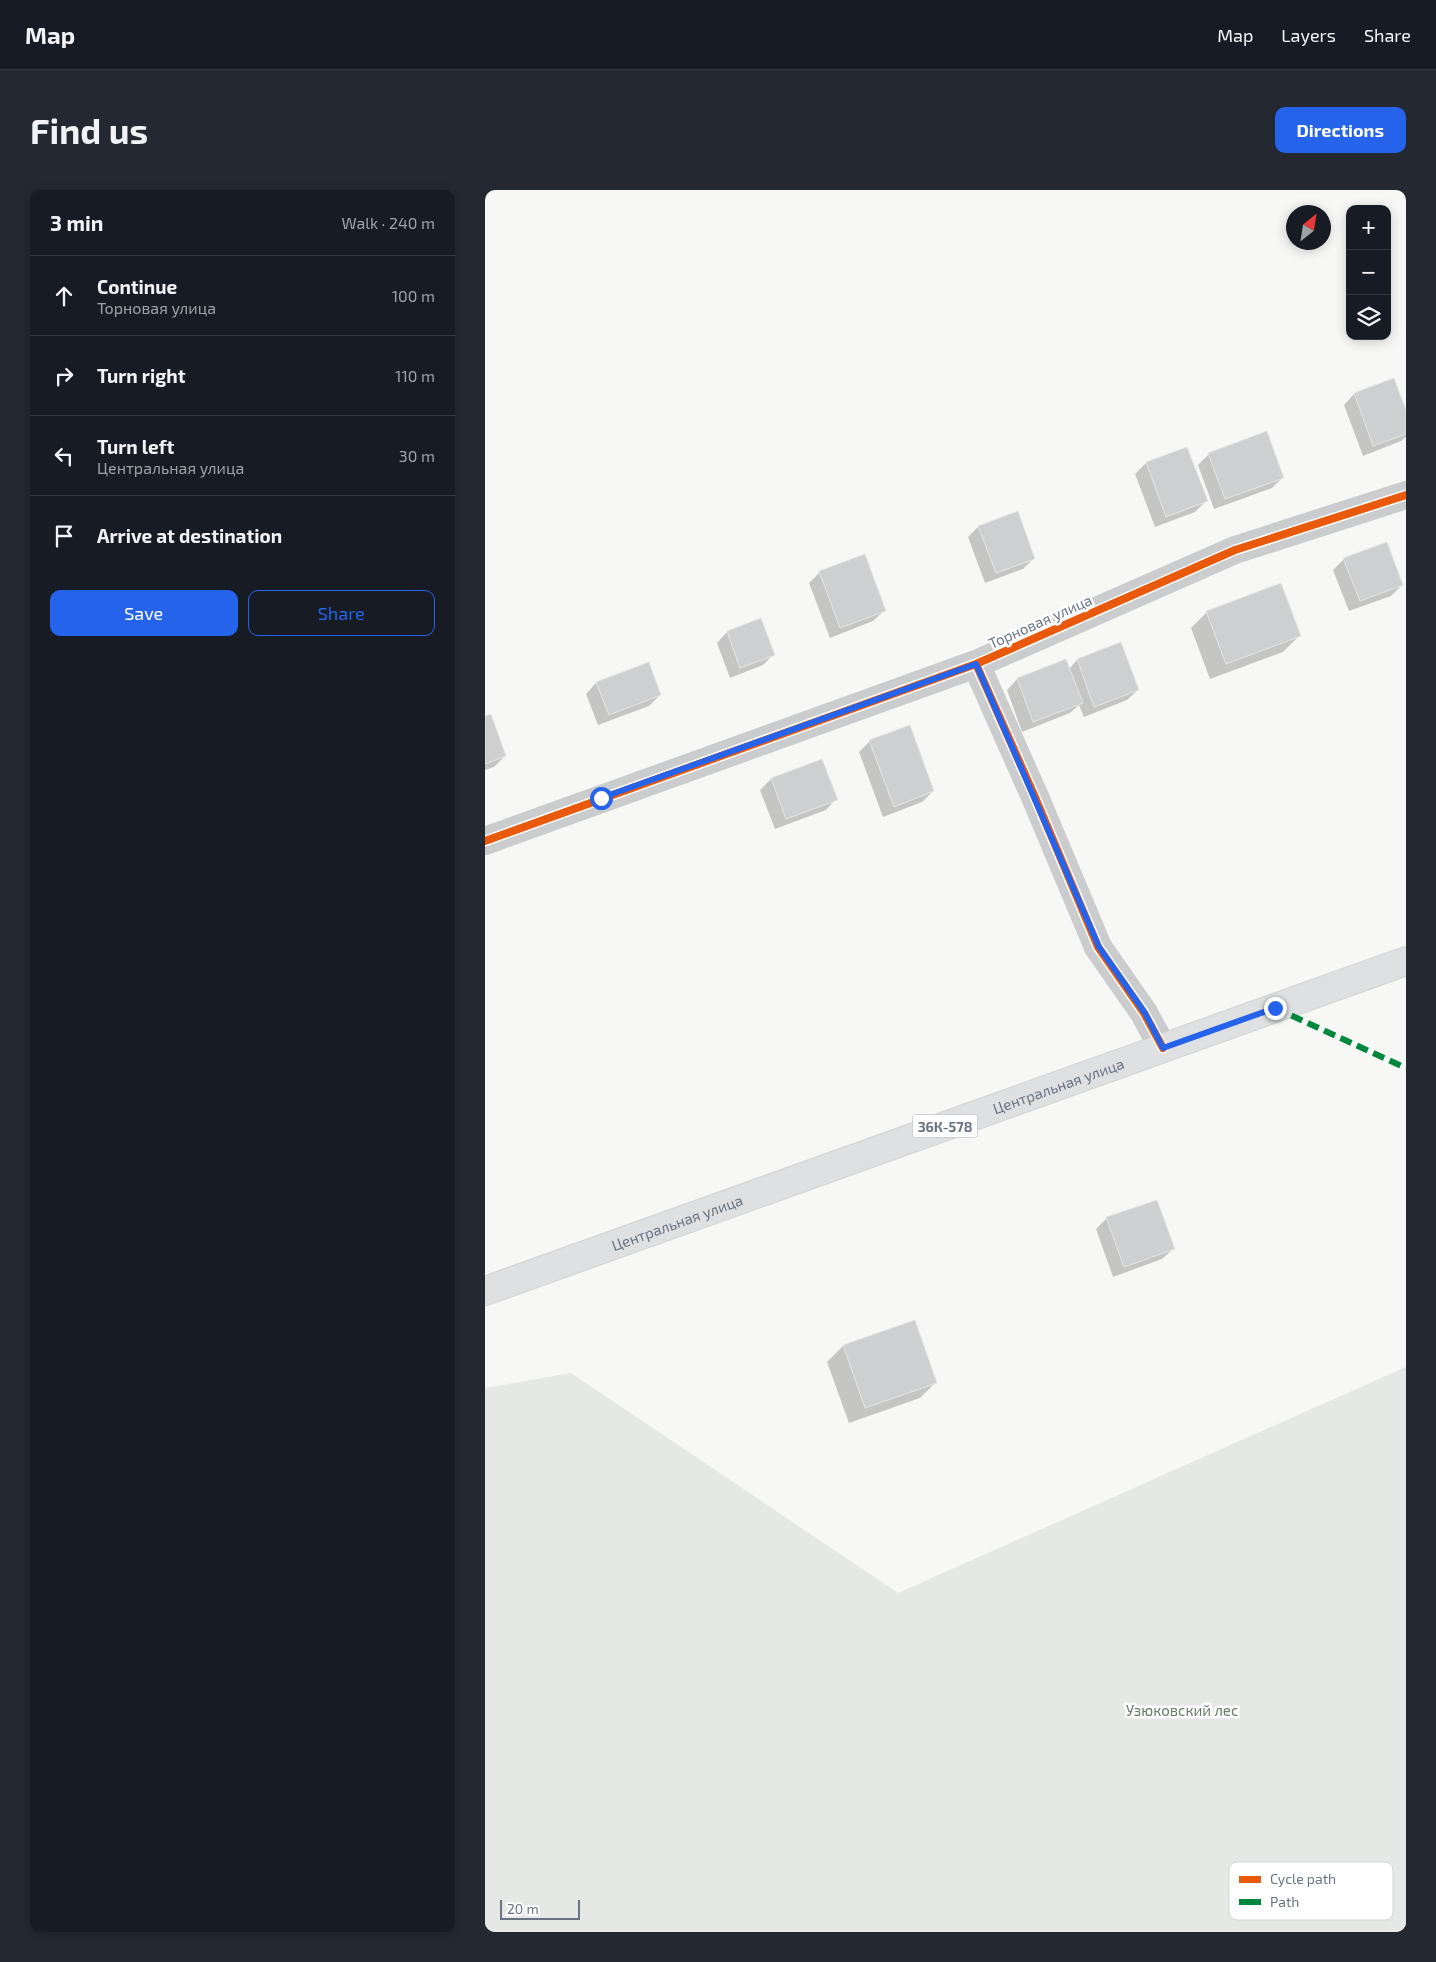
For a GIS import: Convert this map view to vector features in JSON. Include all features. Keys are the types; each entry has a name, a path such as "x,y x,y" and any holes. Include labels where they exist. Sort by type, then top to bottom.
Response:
{"main road":[{"name":"Центральная улица","path":"485,1291 1406,961"}],"street":[{"name":"Торновая улица","path":"485,841 976,664 1235,550 1406,495"},
{"path":"976,664 1099,947 1145,1013 1163,1048"}],"green space":[{"name":"Узюковский лес","path":"1406,1367 1406,1932 485,1932 485,1388 571,1373 898,1593"}],"building":[{"path":"1394,378 1406,410 1406,434 1373,446 1354,393"},
{"path":"1267,431 1284,478 1225,499 1208,453"},
{"path":"1187,447 1208,501 1166,517 1146,462"},
{"path":"1018,511 1035,559 996,573 978,526"},
{"path":"1387,542 1403,585 1360,601 1343,558"},
{"path":"865,554 886,611 840,628 819,571"},
{"path":"1281,583 1301,636 1226,664 1206,611"},
{"path":"761,618 775,655 740,668 727,631"},
{"path":"1121,642 1139,690 1094,707 1077,659"},
{"path":"1066,659 1083,703 1033,722 1017,678"},
{"path":"649,662 661,695 609,715 596,682"},
{"path":"491,714 506,756 485,764 485,716"},
{"path":"910,725 934,791 894,807 869,740"},
{"path":"822,759 838,800 786,819 771,778"},
{"path":"1157,1200 1175,1249 1124,1267 1106,1217"},
{"path":"915,1320 937,1383 865,1408 843,1345"}],"marked path":[{"path":"1275,1008 1406,1068"}],"cycle path":[{"path":"485,841 976,664 1235,550 1406,495"},
{"path":"976,664 1035,797 1098,947 1144,1013 1163,1048"}],"route":[{"path":"601,798 976,664 1099,947 1145,1013 1163,1048 1275,1008"}]}
